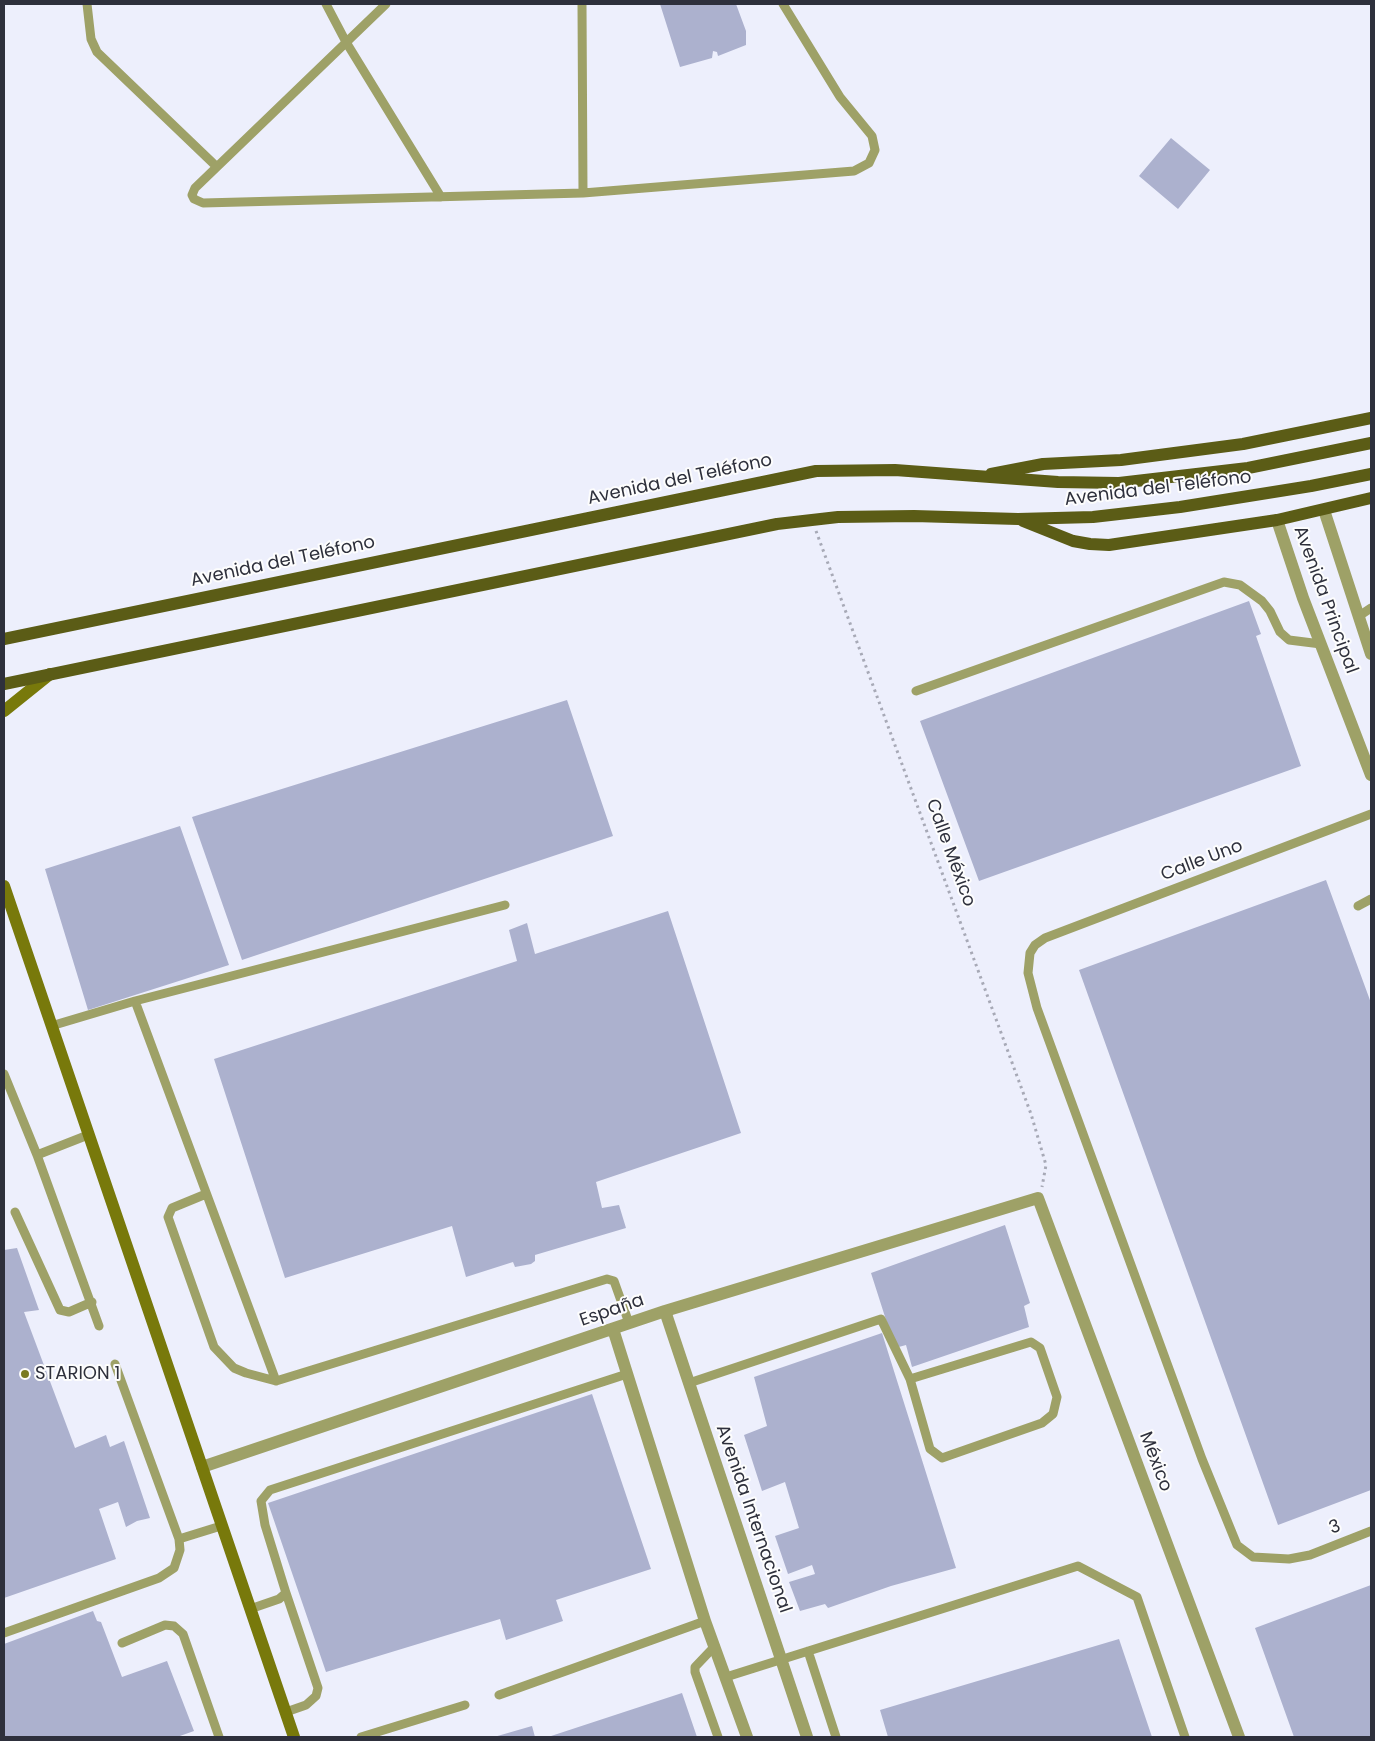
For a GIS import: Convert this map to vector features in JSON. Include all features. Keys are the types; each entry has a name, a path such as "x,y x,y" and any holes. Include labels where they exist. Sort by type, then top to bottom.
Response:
{"main road":[{"path":"980,477 1043,464 1121,460 1242,444 1371,418"},
{"name":"Avenida del Teléfono","path":"4,638 816,471 856,469 1058,482 1119,483 1248,468 1371,443"},
{"name":"Avenida del Teléfono","path":"4,684 738,532 812,519 914,516 1018,519 1124,514 1311,486 1371,474"},
{"path":"1018,519 1073,541 1109,545 1277,520 1371,498"},
{"path":"4,711 52,673"},
{"path":"4,886 294,1737"}],"street":[{"name":"Avenida Principal","path":"1324,510 1371,654"},
{"name":"Avenida Principal","path":"1277,520 1321,644 1371,775"},
{"name":"España","path":"202,1467 665,1311 1038,1198"},
{"name":"México","path":"1038,1198 1239,1737"},
{"name":"Avenida Internacional","path":"665,1311 807,1737"},
{"path":"613,1329 705,1621 747,1737"}],"lane":[{"path":"87,4 91,39 97,52 216,167"},
{"path":"326,4 346,42 441,197"},
{"path":"386,4 216,167 193,191 194,199 200,203 583,193 854,171 869,163 875,150 872,136 840,97 783,4"},
{"path":"582,4 583,193"},
{"path":"916,691 1224,582 1240,585 1262,601 1270,611 1280,632 1289,640 1321,644"},
{"path":"1359,616 1371,608"},
{"name":"Calle Uno","path":"1045,938 1371,814"},
{"path":"1358,906 1371,899"},
{"path":"51,1026 135,1001 506,905"},
{"name":"3","path":"1045,938 1034,945 1028,963 1030,985 1037,1008 1198,1449 1237,1545 1253,1556 1289,1558 1310,1555 1371,1531"},
{"path":"135,1001 276,1381"},
{"path":"4,1074 37,1155 92,1302 99,1326"},
{"path":"37,1155 88,1135"},
{"path":"206,1194 172,1208 168,1213 168,1217 214,1347 234,1368 246,1373 276,1381 607,1279 614,1281 629,1323"},
{"path":"15,1212 62,1312 92,1302"},
{"path":"689,1383 881,1319 910,1379 930,1449 942,1458 1042,1423 1053,1414 1057,1397 1040,1348 1031,1342 910,1379"},
{"path":"4,1633 159,1578 174,1568 180,1550 180,1539 115,1364"},
{"path":"286,1712 306,1705 316,1696 318,1688 265,1525 261,1501 270,1490 626,1374"},
{"path":"180,1539 221,1526"},
{"path":"726,1677 1078,1566 1137,1597 1185,1737"},
{"path":"250,1609 279,1599 286,1593"},
{"path":"499,1695 705,1621"},
{"path":"122,1643 165,1625 174,1626 183,1634 218,1737"},
{"path":"715,1646 695,1667 695,1672 718,1737"},
{"path":"808,1651 836,1737"},
{"path":"361,1737 465,1706"}],"path":[{"name":"Calle México","path":"812,519 1038,1134 1046,1165 1038,1198"}],"building":[{"path":"660,4 736,4 746,31 746,45 718,56 717,52 713,51 712,58 680,67"},
{"path":"1171,138 1210,170 1178,209 1139,176"},
{"path":"1249,601 1261,634 1256,636 1301,766 979,881 920,721"},
{"path":"567,700 613,836 242,960 192,817"},
{"path":"180,826 229,965 88,1010 45,869"},
{"path":"1326,880 1371,1003 1371,1490 1278,1525 1079,970"},
{"path":"668,911 741,1133 596,1182 602,1208 619,1205 626,1228 535,1255 535,1261 531,1264 515,1267 513,1262 466,1277 452,1226 285,1278 214,1059 517,961 509,930 527,923 535,954"},
{"path":"1005,1225 1030,1303 1024,1306 1029,1327 912,1367 906,1345 895,1348 871,1273"},
{"name":"STARION 1","path":"17,1248 39,1310 24,1312 75,1448 106,1435 110,1447 124,1441 150,1518 137,1521 126,1527 118,1502 99,1509 116,1559 4,1598 4,1250"},
{"path":"882,1333 956,1568 891,1586 828,1608 825,1604 800,1611 789,1582 815,1574 812,1565 788,1574 775,1536 799,1528 785,1482 762,1491 744,1435 767,1426 754,1377"},
{"path":"592,1394 651,1569 556,1600 563,1621 506,1640 500,1619 326,1672 268,1503"},
{"path":"1371,1585 1371,1737 1294,1737 1255,1628"},
{"path":"93,1611 97,1621 101,1622 122,1677 167,1661 194,1731 177,1737 4,1737 4,1644"},
{"path":"1119,1639 1152,1737 888,1737 880,1710"},
{"path":"682,1693 697,1737 548,1737"},
{"path":"532,1726 535,1737 494,1737"}],"place":[{"name":"STARION 1","path":"25,1374"}]}
